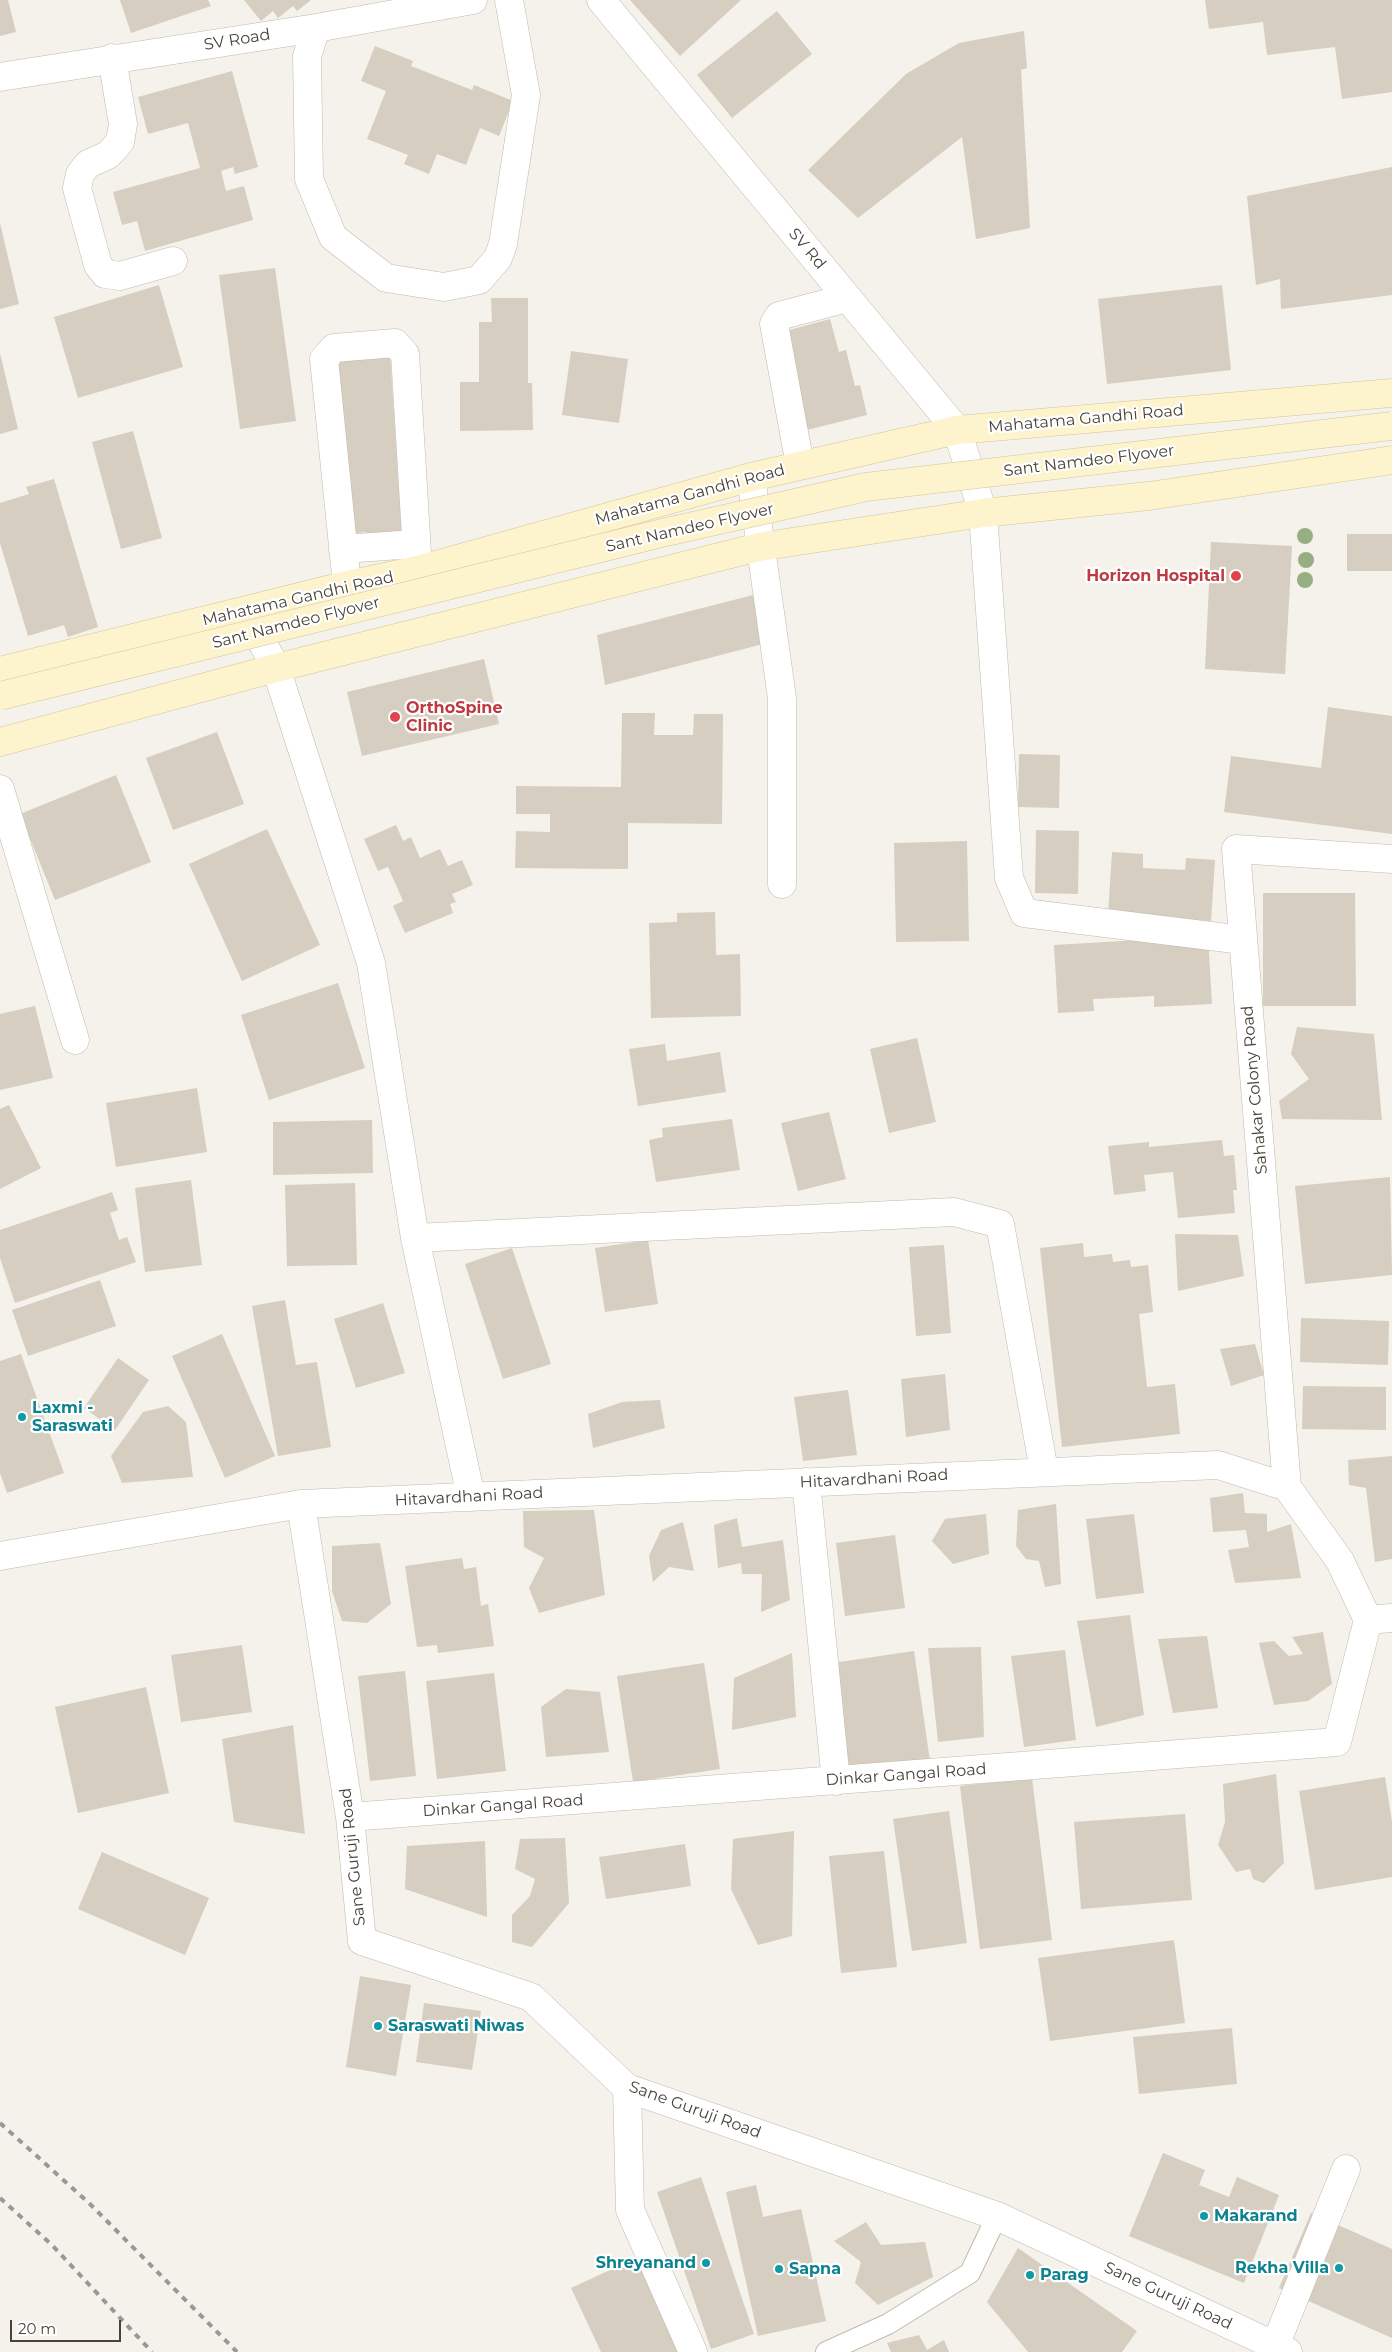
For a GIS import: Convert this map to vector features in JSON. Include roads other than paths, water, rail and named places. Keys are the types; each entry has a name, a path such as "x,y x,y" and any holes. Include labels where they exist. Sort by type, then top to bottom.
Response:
{"main road":[{"name":"Mahatama Gandhi Road","path":"0,671 418,570 751,476 957,430 1392,393"},
{"name":"Sant Namdeo Flyover","path":"0,696 662,533 866,487 1392,426"},
{"path":"0,742 276,668 759,546 983,513 1148,496 1392,460"}],"street":[{"name":"SV Road","path":"0,77 112,58 316,28 473,0"},
{"path":"316,28 306,56 309,179 333,237 386,278 444,287 479,280 498,258 503,244 526,95 509,0"},
{"name":"SV Rd","path":"601,0 957,430 983,513 1008,878 1024,913 1243,940"},
{"path":"112,58 123,124 120,142 108,155 88,164 80,174 77,188 98,265 105,274 120,276 173,261"},
{"path":"800,465 774,324 779,316 847,298"},
{"path":"347,586 324,359 334,348 395,343 405,354 418,570"},
{"path":"751,476 759,546 782,698 782,884"},
{"path":"343,549 415,544"},
{"path":"245,611 276,668 371,963 415,1238 471,1497"},
{"path":"0,789 75,1040"},
{"name":"Sahakar Colony Road","path":"1287,1487 1236,849 1392,859"},
{"path":"415,1238 954,1212 1000,1224 1044,1471"},
{"name":"Hitavardhani Road","path":"0,1556 301,1504 1218,1465 1287,1487"},
{"path":"806,1482 836,1781"},
{"path":"1287,1487 1380,1619"},
{"name":"Sane Guruji Road","path":"301,1504 350,1817 362,1941 531,1997 628,2088 997,2216 1282,2349"},
{"name":"Dinkar Gangal Road","path":"350,1817 1337,1742 1380,1619"},
{"path":"628,2088 630,2210 693,2352"},
{"path":"1282,2349 1346,2170"}],"lane":[{"path":"826,2352 888,2324 970,2273 997,2216"}],"railway":[{"path":"0,2123 89,2203 237,2352"},
{"path":"0,2198 52,2245 152,2352"}],"place":[{"name":"Horizon Hospital","path":"1236,576"},
{"name":"OrthoSpine Clinic","path":"395,717"},
{"name":"Laxmi - Saraswati","path":"22,1417"},
{"name":"Saraswati Niwas","path":"378,2026"},
{"name":"Makarand","path":"1204,2216"},
{"name":"Shreyanand","path":"706,2263"},
{"name":"Rekha Villa","path":"1339,2268"},
{"name":"Sapna","path":"779,2269"},
{"name":"Parag","path":"1030,2275"}]}
